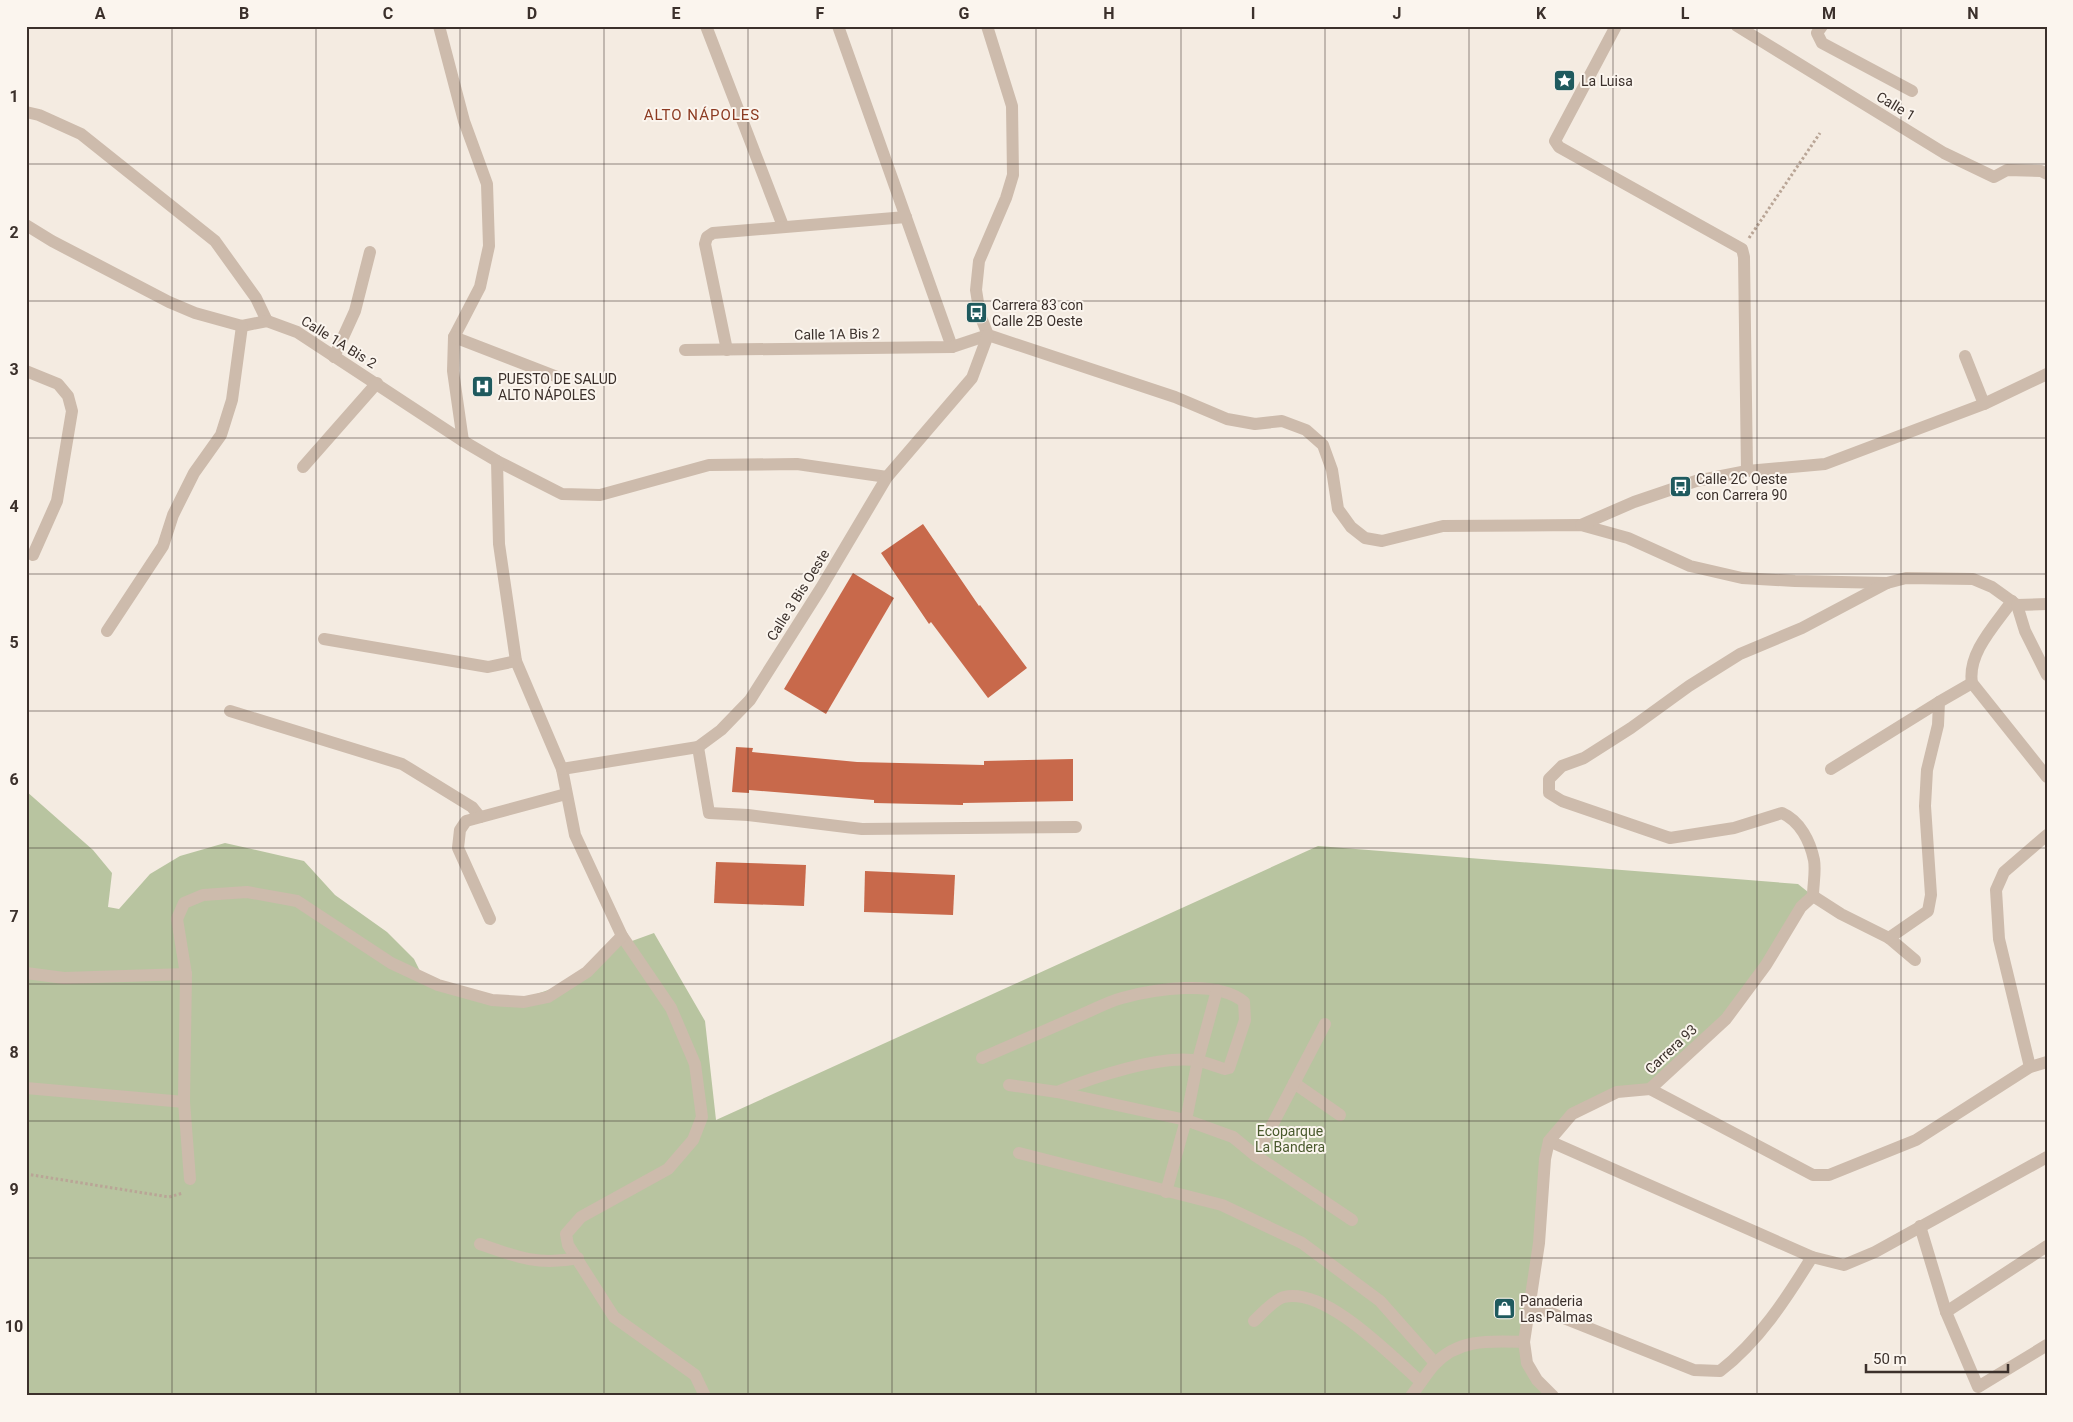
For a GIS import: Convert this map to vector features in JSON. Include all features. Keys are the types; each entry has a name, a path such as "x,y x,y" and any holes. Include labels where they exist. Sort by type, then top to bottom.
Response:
{"street":[{"path":"439,26 464,121 487,184 489,246 480,287 454,337 453,371 464,441"},
{"path":"706,26 783,226"},
{"path":"838,26 952,347"},
{"path":"987,26 1012,106 1013,165 1013,175 1006,198 979,261 976,290 980,315 988,335 1175,397 1227,419 1255,424 1282,421 1306,430 1323,445 1332,470 1338,509 1351,527 1365,538 1382,540 1443,526 1581,525 1628,538 1690,566 1742,578 1887,583"},
{"path":"1616,26 1554,141 1559,147 1742,249 1744,257 1747,471"},
{"name":"Calle 1","path":"1737,26 1944,153 1984,174 1994,177 2007,170 2045,170"},
{"path":"1822,26 1817,32 1822,43 1912,91"},
{"path":"26,112 39,115 81,134 215,241 256,298 267,321 242,326 195,313 169,302 52,241 26,225"},
{"path":"727,350 705,244 707,237 713,232 906,217"},
{"path":"334,357 356,311 370,252"},
{"name":"Calle 1A Bis 2","path":"267,321 298,332 464,441 497,461 562,494 600,495 709,465 797,464 887,477"},
{"path":"107,631 163,546 173,516 194,473 221,435 232,400 242,326"},
{"name":"Calle 1A Bis 2","path":"685,350 952,347 988,335"},
{"name":"Calle 3 Bis Oeste","path":"562,769 698,747 721,730 750,700 821,588 887,477 972,378 988,335"},
{"path":"454,337 560,378"},
{"path":"1965,356 1984,404"},
{"path":"26,371 58,384 68,396 72,411 57,501 33,555"},
{"path":"1581,525 1634,502 1696,481 1747,471 1825,464 1984,404 2047,374"},
{"path":"303,467 377,383"},
{"path":"497,461 499,544 516,661 562,769 575,835 622,936 671,1008 694,1064 702,1117 693,1140 668,1169 582,1217 566,1234 568,1245 614,1317 696,1375 705,1396"},
{"path":"1914,960 1889,938 1841,914 1813,896 1814,861 1802,829 1792,818 1782,813 1734,828 1670,838 1562,801 1549,793 1549,779 1562,766 1584,758 1608,743 1689,686 1740,654 1802,628 1887,583 1906,578 1973,579 1992,587 2014,603 2025,631 2047,675"},
{"path":"2014,603 2047,604"},
{"path":"2014,603 1978,650 1970,675 1972,683 2047,777"},
{"path":"324,639 488,667 516,661"},
{"path":"1831,769 1972,683"},
{"path":"1889,938 1928,911 1931,895 1925,806 1927,770 1938,726 1939,702"},
{"path":"230,711 402,764 472,807 480,816"},
{"path":"698,747 709,813 748,815 862,829 1076,827"},
{"path":"490,919 458,848 460,830 466,821 480,816 566,794"},
{"path":"2030,1067 1998,939 1996,890 2004,872 2047,835"},
{"path":"190,1179 184,1102 186,974 177,919 184,904 203,895 247,892 297,901 391,963 438,985 492,1000 524,1002 548,997 587,972 622,936"},
{"name":"Carrera 93","path":"1549,1141 1572,1114 1617,1092 1650,1089 1726,1019 1766,965 1801,907 1813,896"},
{"path":"26,974 64,978 186,974"},
{"path":"982,1058 1121,998 1154,992 1194,989 1217,990 1237,996 1244,1002 1245,1020 1229,1068 1225,1070 1198,1060 1158,1061 1086,1080 1057,1092"},
{"path":"1166,1192 1186,1120 1198,1060 1217,990"},
{"path":"1256,1156 1325,1024"},
{"path":"1650,1089 1813,1175 1829,1175 1916,1140 2030,1067 2047,1062"},
{"path":"1294,1083 1340,1115"},
{"path":"1009,1085 1057,1092 1186,1120 1232,1138 1352,1220"},
{"path":"26,1088 184,1102"},
{"path":"1553,1396 1537,1380 1527,1363 1524,1342 1539,1243 1545,1159 1549,1141 1812,1257 1844,1265 1875,1252 2047,1157"},
{"path":"1019,1154 1222,1205 1302,1242 1380,1301 1435,1363"},
{"path":"1920,1226 1946,1312 1978,1387 2047,1345"},
{"path":"480,1244 521,1258 556,1262 578,1258"},
{"path":"1946,1312 2047,1246"},
{"path":"1531,1305 1694,1370 1720,1371 1740,1356 1771,1318 1812,1257"},
{"path":"1254,1321 1282,1297 1304,1296 1326,1306 1359,1326 1421,1382"},
{"path":"1411,1396 1435,1363 1460,1346 1484,1341 1524,1342"}],"path":[{"path":"1742,249 1820,133"},
{"path":"26,1174 169,1197 179,1196 185,1191 190,1179"}],"green space":[{"name":"Ecoparque La Bandera","path":"26,791 93,850 112,873 108,907 119,909 150,874 180,856 225,843 304,861 335,895 387,932 414,959 420,971 485,1000 528,997 580,979 610,949 654,933 705,1021 716,1120 1318,846 1798,884 1813,896 1726,1019 1650,1089 1617,1092 1572,1114 1549,1141 1527,1363 1553,1396 26,1396"}],"building":[{"path":"923,524 979,606 1027,668 988,698 931,622 929,624 881,553"},
{"path":"853,573 894,598 826,714 784,689"},
{"path":"736,747 753,748 752,752 857,762 984,765 984,761 1073,759 1073,801 963,803 963,805 874,803 874,800 749,790 749,793 732,792"},
{"path":"716,862 806,865 804,906 714,903"},
{"path":"865,871 955,875 953,915 864,912"}],"place":[{"name":"La Luisa","path":"1565,81"},
{"name":"Carrera 83 con Calle 2B Oeste","path":"976,313"},
{"name":"PUESTO DE SALUD ALTO NÁPOLES","path":"482,387"},
{"name":"Calle 2C Oeste con Carrera 90","path":"1680,487"},
{"name":"Panaderia Las Palmas","path":"1504,1309"}],"district":[{"name":"ALTO NÁPOLES","path":"702,115"}]}
